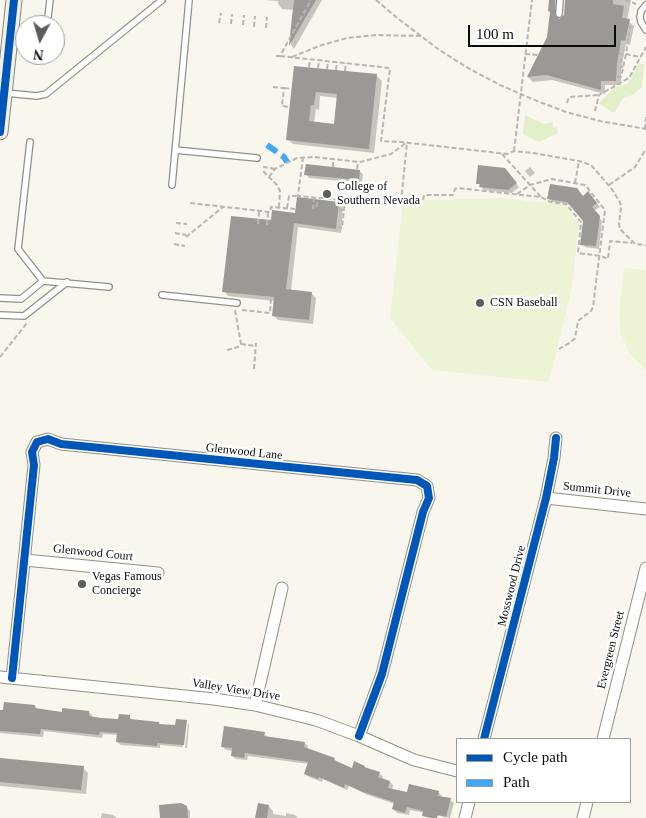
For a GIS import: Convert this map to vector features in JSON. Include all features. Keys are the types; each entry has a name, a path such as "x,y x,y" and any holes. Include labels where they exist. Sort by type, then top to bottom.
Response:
{"main road":[{"path":"0,132 14,0"}],"street":[{"name":"Mosswood Drive","path":"484,738 546,498 556,438"},
{"name":"Glenwood Lane","path":"12,678 34,465 32,452 37,442 48,439 61,444 417,480 426,486 429,498 423,512 382,674 360,736"},
{"name":"Summit Drive","path":"546,498 646,509"},
{"name":"Glenwood Court","path":"25,560 158,573"},
{"name":"Evergreen Street","path":"603,738 646,568"},
{"path":"255,705 282,588"},
{"name":"Valley View Drive","path":"0,677 255,705 316,720 360,736 414,760 456,771"},
{"path":"465,818 469,803"},
{"path":"583,818 587,803"}],"lane":[{"path":"48,15 50,0"},
{"path":"4,93 37,96 46,94 162,0"},
{"path":"172,185 190,0"},
{"path":"559,14 560,0"},
{"path":"646,5 641,11 640,17 646,30"},
{"path":"30,142 18,249 43,280"},
{"path":"175,150 257,158"},
{"path":"0,298 21,299 43,280 109,287"},
{"path":"0,315 24,316 67,282"},
{"path":"162,295 235,306"}],"path":[{"path":"280,56 311,0"},
{"path":"376,0 421,36 468,68 521,94 549,106 583,117 645,129 646,117"},
{"path":"514,151 532,0"},
{"path":"625,0 636,4"},
{"path":"219,23 220,12"},
{"path":"231,24 232,14"},
{"path":"243,25 244,15"},
{"path":"254,27 255,16"},
{"path":"266,28 267,17"},
{"path":"617,77 621,77 626,54 630,26 628,26"},
{"path":"291,58 319,46 347,38 377,35 421,36"},
{"path":"568,103 570,97 599,95 629,78 646,46"},
{"path":"619,53 622,54 620,67 623,67"},
{"path":"525,54 538,56"},
{"path":"626,54 640,57"},
{"path":"276,56 390,68 382,142 407,142 508,154 514,151 579,161 591,165 609,185 621,207 620,229 635,244"},
{"path":"309,67 310,60"},
{"path":"318,68 319,61"},
{"path":"327,69 328,62"},
{"path":"336,70 337,62"},
{"path":"345,71 346,63"},
{"path":"273,87 292,89"},
{"path":"284,88 282,106 290,107"},
{"path":"595,111 599,95"},
{"path":"269,177 275,169 287,162 303,157 358,162 391,154 407,142"},
{"path":"288,208 290,196 401,202 407,142"},
{"path":"609,185 635,167 646,149"},
{"path":"501,153 541,197 550,202 566,204 581,222 578,253 608,259 610,241 646,245"},
{"path":"298,196 303,157"},
{"path":"332,167 333,159"},
{"path":"575,183 579,161"},
{"path":"357,169 358,162"},
{"path":"275,169 264,167 264,172 277,185 280,191 279,207"},
{"path":"516,194 530,185 552,178 585,185 605,210 593,307 591,311 578,321 575,338 559,349"},
{"path":"423,200 424,195 453,195 457,188 541,197"},
{"path":"314,197 313,208 316,208 318,201"},
{"path":"337,227 342,228 345,200"},
{"path":"190,203 268,212"},
{"path":"339,203 340,210 344,210"},
{"path":"267,225 268,212 270,212 271,206 295,209"},
{"path":"175,233 186,236 223,207"},
{"path":"258,224 259,211"},
{"path":"176,223 188,224"},
{"path":"174,244 185,246"},
{"path":"241,344 235,306 270,313 272,297"},
{"path":"0,357 29,321"},
{"path":"228,350 238,348 241,344 256,344 254,369"}],"green space":[{"path":"638,64 644,64 642,87 633,95 624,97 614,113 599,103 615,87 628,84"},
{"path":"525,115 544,124 552,122 553,128 557,127 558,133 539,142 523,134"},
{"name":"CSN Baseball","path":"500,198 565,205 579,223 572,287 549,382 432,370 390,318 403,201"},
{"path":"624,268 646,270 646,370 630,354 621,334 619,319"}],"building":[{"path":"294,0 316,0 289,46 292,17"},
{"path":"549,0 555,0 555,16 559,19 564,15 565,0 613,0 613,4 624,6 622,18 630,19 625,41 621,40 616,81 601,81 601,90 546,75 527,77 547,37 550,12 548,11"},
{"path":"294,66 377,74 369,149 286,140","holes":["316,92 337,94 334,124 309,121 311,105 314,105"]},
{"path":"306,164 360,170 359,180 304,175"},
{"path":"478,165 505,168 517,183 508,190 479,187 480,184 476,184"},
{"path":"550,184 577,188 583,196 588,191 597,203 592,207 600,216 596,246 580,245 583,221 567,202 547,199"},
{"path":"297,197 339,202 336,229 294,223 286,289 312,292 309,320 272,316 274,297 222,292 231,216 271,220 272,210 295,213"},
{"path":"4,702 35,705 35,708 62,712 62,708 89,711 89,716 101,718 118,719 119,714 130,715 130,719 159,722 159,724 175,725 176,719 187,720 184,745 157,743 157,746 116,742 117,733 100,732 99,735 41,729 40,734 0,731 0,710 3,710"},
{"path":"224,726 265,732 264,736 305,742 304,747 335,758 334,760 352,768 354,761 364,767 380,772 378,777 390,781 388,788 407,792 409,784 439,791 438,796 451,798 446,817 438,815 437,818 422,816 423,811 407,807 405,813 392,809 394,802 345,784 344,788 319,777 318,779 304,774 308,762 245,753 244,758 231,756 232,748 221,747"},
{"path":"0,758 84,766 81,790 0,782"},
{"path":"181,803 187,806 188,818 160,818 159,805"},
{"path":"258,803 269,805 267,818 255,818"}],"marked path":[{"path":"267,145 284,157 287,162"}],"cycle path":[{"path":"0,132 14,0"},
{"path":"484,738 546,498 556,438"},
{"path":"12,678 34,465 32,452 37,442 48,439 61,444 417,480 427,486 429,498 423,512 382,674 359,736"}],"place":[{"name":"College of Southern Nevada","path":"327,194"},
{"name":"CSN Baseball","path":"480,303"},
{"name":"Vegas Famous Concierge","path":"82,584"}]}
